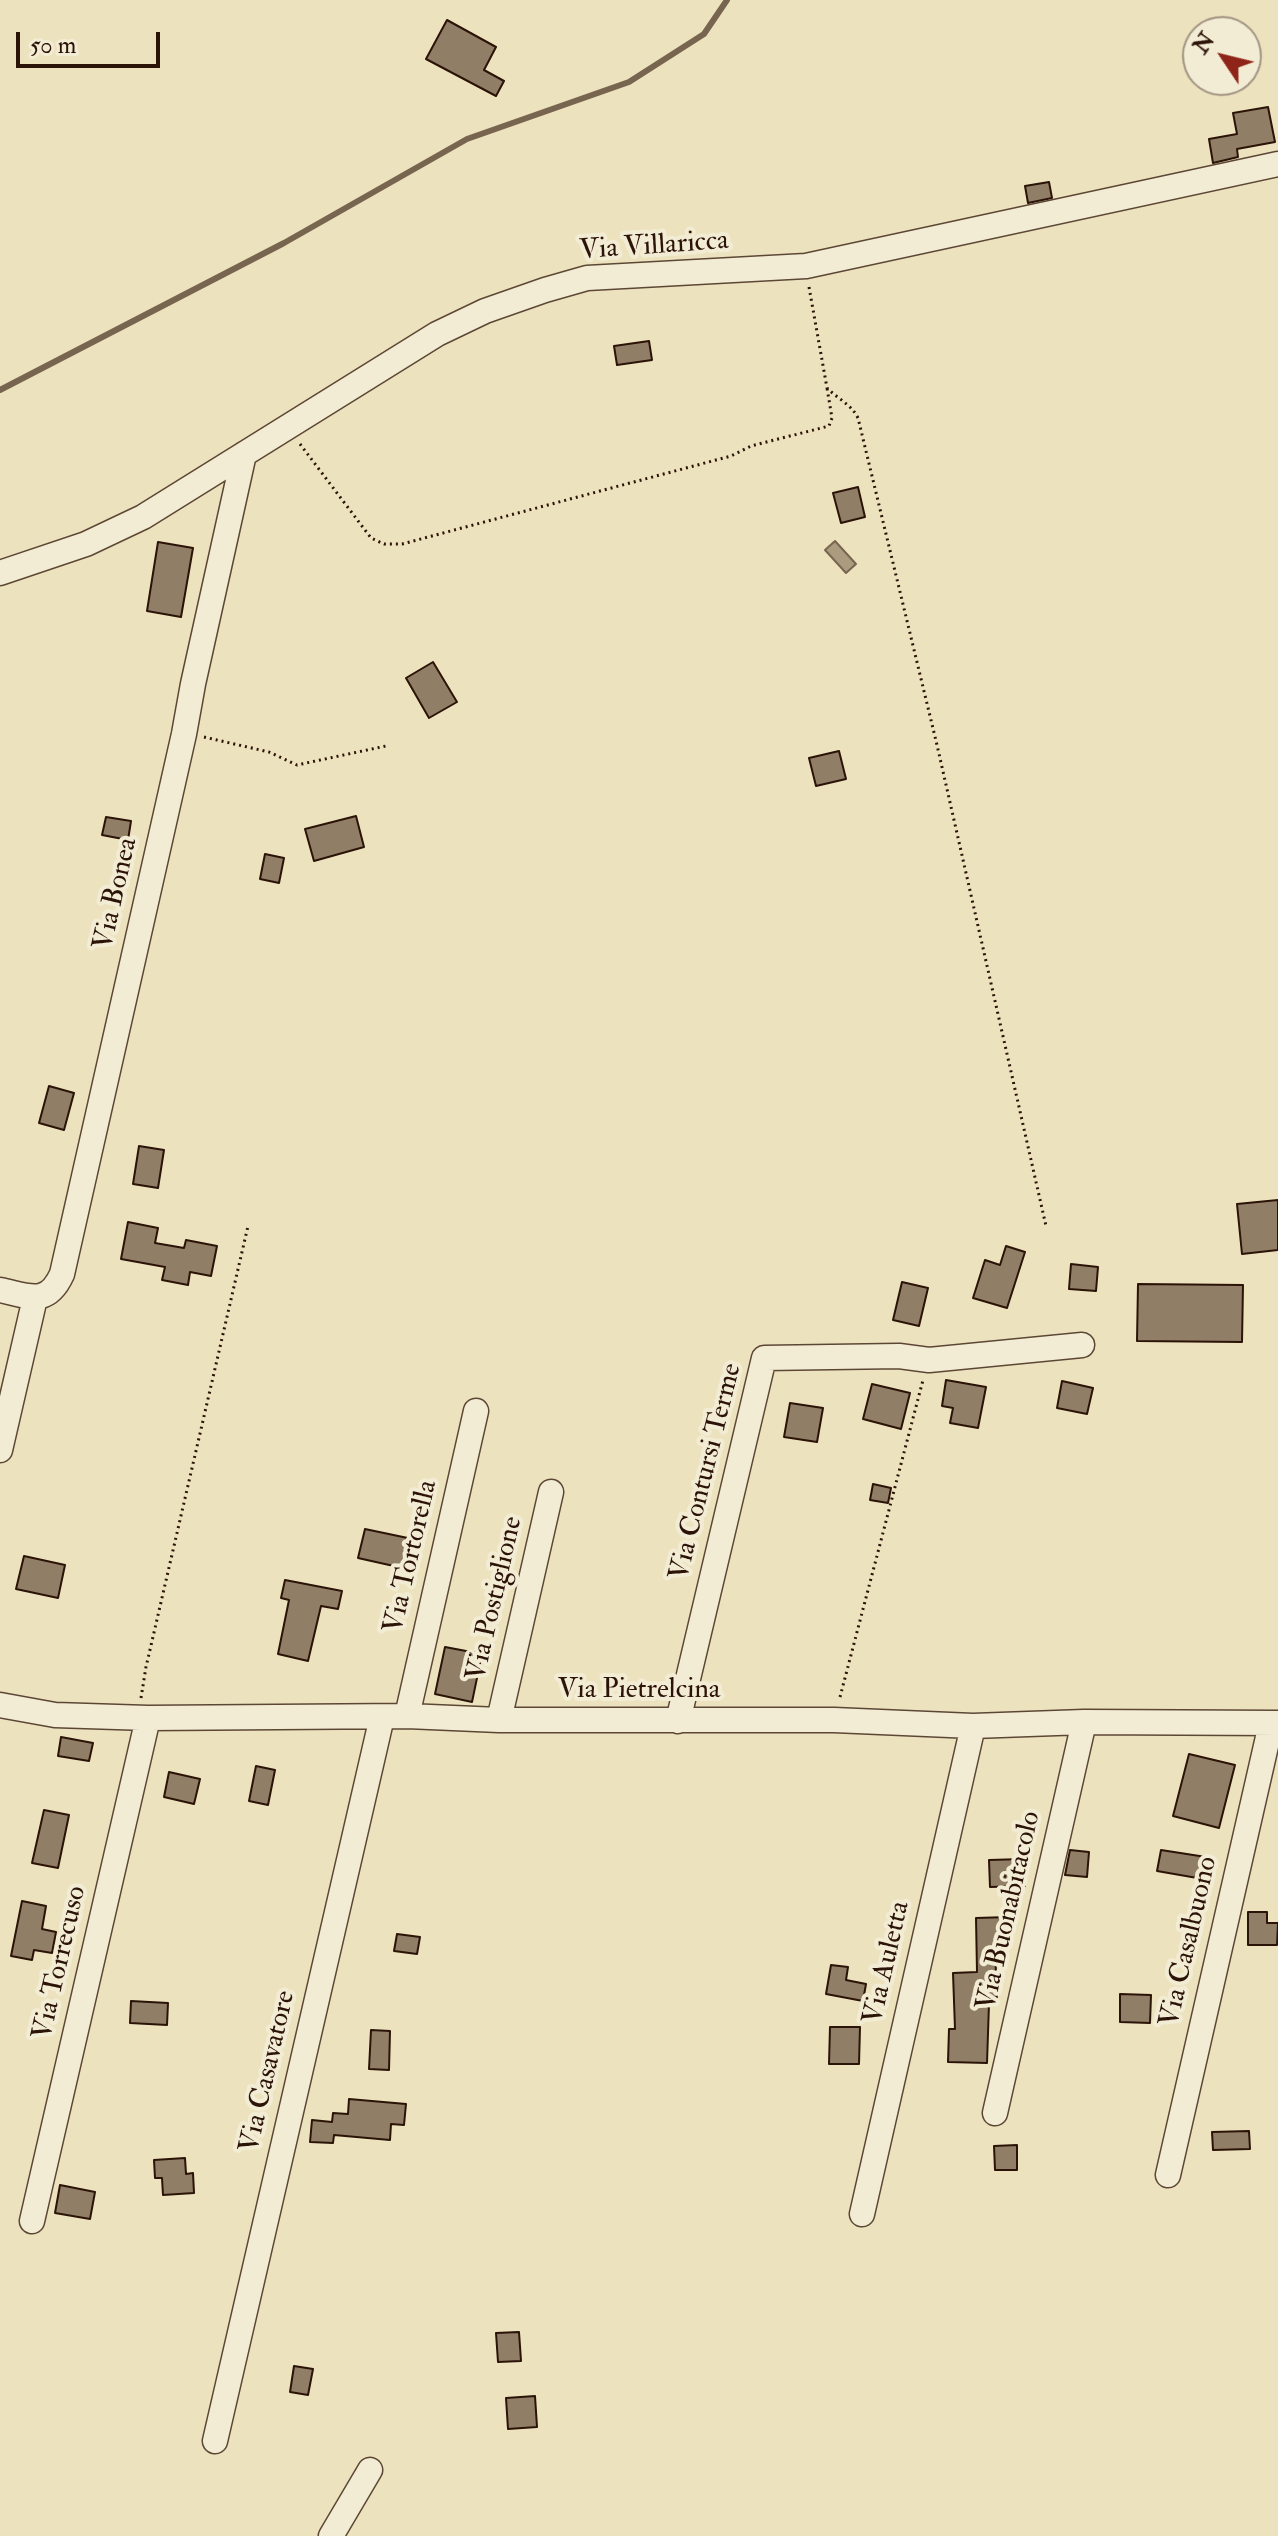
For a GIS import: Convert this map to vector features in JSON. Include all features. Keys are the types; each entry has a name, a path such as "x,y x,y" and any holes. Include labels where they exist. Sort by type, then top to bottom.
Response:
{"street":[{"name":"Via Villaricca","path":"0,573 86,544 129,525 437,334 485,311 565,283 605,275 806,266 1278,164"},
{"name":"Via Bonea","path":"35,1298 52,1291 62,1274 244,454"},
{"path":"0,1290 35,1298 0,1450"},
{"name":"Via Contursi Terme","path":"678,1721 764,1358 899,1356 929,1360 1082,1345"},
{"name":"Via Tortorella","path":"407,1716 476,1411"},
{"name":"Via Postiglione","path":"499,1720 551,1492"},
{"name":"Via Pietrelcina","path":"0,1705 55,1715 144,1718 407,1716 499,1720 834,1720 973,1726 1084,1722 1274,1724"},
{"name":"Via Casavatore","path":"215,2441 382,1717"},
{"name":"Via Torrecuso","path":"32,2221 144,1718"},
{"name":"Via Buonabitacolo","path":"995,2113 1084,1722"},
{"name":"Via Casalbuono","path":"1168,2175 1274,1724"},
{"name":"Via Auletta","path":"862,2214 973,1726"},
{"path":"331,2536 370,2470"}],"path":[{"path":"287,428 371,538 384,544 402,544 731,456 751,446 829,426 832,418 806,266"},
{"path":"827,388 837,399 852,407 858,418 937,745 1046,1226"},
{"path":"184,734 254,748 297,765 386,746"},
{"path":"144,1718 146,1667 248,1226"},
{"path":"834,1720 929,1360"}],"shaded area":[{"path":"835,541 856,564 846,573 825,550"}],"building":[{"path":"447,20 496,47 484,70 504,81 496,96 426,59"},
{"path":"1268,107 1275,142 1237,149 1238,157 1213,163 1209,139 1237,134 1233,113"},
{"path":"1049,182 1052,198 1028,203 1025,186"},
{"path":"649,341 652,360 617,365 614,346"},
{"path":"858,487 865,517 841,523 833,493"},
{"path":"158,542 193,548 181,617 147,611"},
{"path":"433,662 457,702 429,718 406,678"},
{"path":"839,751 846,779 816,786 809,758"},
{"path":"356,816 364,847 314,861 305,829"},
{"path":"106,817 131,821 128,840 102,835"},
{"path":"265,854 284,858 279,883 260,879"},
{"path":"49,1086 74,1093 64,1130 39,1123"},
{"path":"139,1146 164,1150 158,1188 133,1184"},
{"path":"1278,1200 1278,1250 1242,1254 1237,1204"},
{"path":"128,1222 158,1228 155,1243 184,1248 186,1240 217,1246 211,1276 190,1272 188,1285 162,1280 165,1267 121,1259"},
{"path":"1006,1246 1025,1252 1007,1308 973,1298 985,1260 1000,1265"},
{"path":"1071,1264 1098,1267 1096,1291 1069,1289"},
{"path":"902,1282 928,1288 919,1326 893,1320"},
{"path":"1138,1284 1243,1285 1242,1342 1137,1341"},
{"path":"946,1380 986,1387 978,1428 950,1423 953,1408 942,1406"},
{"path":"1062,1381 1093,1388 1087,1414 1057,1408"},
{"path":"872,1384 910,1393 901,1429 863,1419"},
{"path":"790,1403 823,1408 817,1442 784,1437"},
{"path":"873,1484 891,1488 888,1503 870,1500"},
{"path":"365,1529 422,1541 416,1571 358,1558"},
{"path":"24,1556 65,1565 58,1598 16,1589"},
{"path":"285,1580 342,1591 338,1609 321,1606 308,1661 278,1654 289,1600 281,1598"},
{"path":"445,1647 482,1654 472,1702 435,1694"},
{"path":"61,1737 93,1743 89,1761 58,1756"},
{"path":"1189,1754 1235,1765 1219,1828 1173,1816"},
{"path":"256,1766 275,1770 268,1805 249,1801"},
{"path":"169,1772 200,1779 194,1804 164,1797"},
{"path":"44,1810 69,1815 58,1868 32,1863"},
{"path":"1070,1850 1089,1852 1087,1877 1065,1875"},
{"path":"1161,1850 1206,1857 1203,1879 1157,1871"},
{"path":"1024,1859 1025,1886 990,1887 989,1860"},
{"path":"22,1901 46,1906 42,1929 56,1932 52,1953 34,1950 32,1960 11,1956"},
{"path":"1248,1912 1267,1912 1267,1923 1278,1923 1277,1945 1248,1945"},
{"path":"1009,1917 1009,1944 995,1944 997,2004 989,2004 987,2063 948,2062 949,2029 955,2029 953,1973 977,1972 976,1918"},
{"path":"397,1934 420,1937 417,1954 394,1951"},
{"path":"831,1965 848,1967 846,1980 866,1984 863,2001 826,1994"},
{"path":"1120,1994 1151,1995 1150,2023 1120,2022"},
{"path":"131,2001 168,2003 167,2025 130,2023"},
{"path":"830,2027 860,2027 859,2064 829,2064"},
{"path":"371,2030 390,2031 389,2070 369,2069"},
{"path":"349,2099 406,2104 404,2125 391,2124 390,2140 334,2135 333,2143 310,2142 312,2120 332,2122 333,2113 348,2114"},
{"path":"1249,2131 1250,2149 1213,2150 1212,2132"},
{"path":"1017,2145 1017,2170 995,2170 994,2146"},
{"path":"185,2158 186,2174 193,2173 194,2193 163,2195 162,2178 155,2178 154,2160"},
{"path":"60,2185 95,2192 90,2219 55,2213"},
{"path":"519,2332 521,2361 498,2362 496,2333"},
{"path":"294,2366 313,2369 308,2395 290,2392"},
{"path":"535,2396 537,2427 508,2429 506,2398"}],"waterway":[{"path":"0,390 284,243 467,139 629,82 704,34 727,0"}]}
